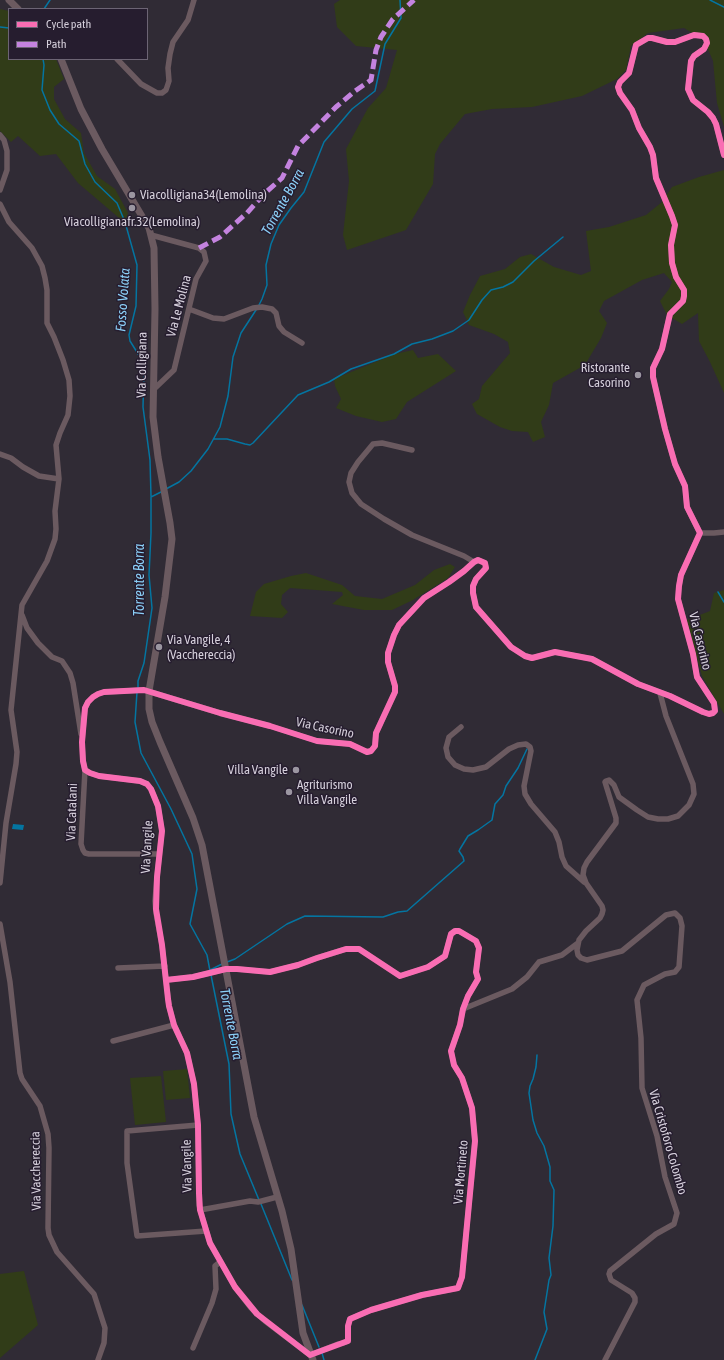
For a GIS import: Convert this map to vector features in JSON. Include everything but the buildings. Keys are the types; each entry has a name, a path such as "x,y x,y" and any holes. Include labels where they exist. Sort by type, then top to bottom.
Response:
{"street":[{"path":"9,0 17,8"},
{"path":"118,60 142,84 157,93 162,93 166,90 169,81 168,68 173,42 188,20 194,0"},
{"path":"724,155 714,118 702,106 693,100 688,89 691,61 694,56 704,49 707,43 706,38 703,36 694,35 675,42 648,38 636,45 629,73 620,82 618,87 620,93 632,110 639,128 653,155 656,178 675,225 671,245 672,263 676,278 684,290 682,301 670,314 662,349 653,368 653,377 665,429 676,464 685,486 687,507 700,533 714,534 724,532"},
{"name":"Via Colligiana","path":"61,60 88,122 102,149 142,215 151,234 154,248 153,423 172,534 172,547 147,690"},
{"path":"0,135 4,140 7,151 7,170 0,190"},
{"path":"0,204 8,222 32,248 42,266 46,278 47,290 46,323 54,337 69,380 70,396 68,415 56,445 59,479 55,511 55,539 45,564 22,605 11,710 17,752 6,823 0,883"},
{"name":"Via Le Molina","path":"151,234 199,248 204,252 206,261 196,279 174,370 153,390"},
{"path":"188,309 213,318 224,319 253,308 262,307 272,309 276,313 279,326 284,332 302,343"},
{"path":"412,450 382,443 373,444 351,473 349,482 354,497 361,504 412,535 464,556 474,562"},
{"path":"0,454 11,458 39,476 59,479"},
{"name":"Via Casorino","path":"147,690 317,741 350,744 367,752 371,751 375,746 376,733 395,692 395,686 388,662 388,653 392,639 399,625 424,598 449,582 478,560 485,563 486,568 476,579 473,586 476,607 511,647 525,656 532,658 555,652 592,658 638,684 670,696 703,712 709,714 713,713 715,711 714,703 697,677 693,654 678,599 681,575 700,533"},
{"path":"22,615 28,628 38,643 52,657 62,661 70,673 73,683 85,770"},
{"path":"82,742 85,708 93,697 104,692 147,690 152,722 193,818 202,845 256,1128 282,1211 291,1249 300,1316 304,1335 312,1357"},
{"path":"463,1009 512,989 527,977 539,962 562,955 578,943 586,931 602,914 602,906 586,883 583,875 587,862 616,823 616,818 605,782 606,781 610,780 620,797 636,810 648,817 668,819 678,816 689,805 694,794 693,784 666,716 660,693"},
{"path":"461,728 449,737 446,748 448,757 455,765 464,769 473,770 486,767 509,749 518,745 526,744 530,747 531,750 524,786 525,794 531,804 555,832 560,842 562,857 566,866 586,883"},
{"name":"Via Catalani","path":"85,770 81,844 85,853 159,854"},
{"name":"Via Vangile","path":"85,770 90,773 109,778 140,781 147,784 155,796 161,817 162,830 155,901 165,966 169,1006 174,1025 187,1053 192,1075 198,1125 198,1193 200,1210 206,1231 220,1262 235,1287 257,1314 312,1357"},
{"name":"Via Cristoforo Colombo","path":"578,943 578,955 587,960 622,951 666,915 674,913 680,918 682,926 679,967 675,972 665,974 644,985 638,1000 641,1038 642,1088 657,1136 665,1177 677,1212 674,1224 656,1234 610,1271 609,1274 611,1280 632,1293 635,1298 635,1302 605,1360"},
{"name":"Via Vacchereccia","path":"0,924 10,982 20,1073 22,1079 44,1114 48,1134 49,1235 57,1252 94,1294 105,1328 104,1343 98,1360"},
{"name":"Via Mortineto","path":"166,980 193,977 226,969 270,972 298,965 346,949 359,949 400,976 428,967 445,956 451,934 455,931 459,931 476,941 479,948 476,972 478,980 468,996 463,1009 460,1025 451,1051 454,1065 462,1078 472,1108 475,1146 462,1277 458,1288 422,1295 378,1308 350,1319 348,1326 348,1340 312,1357"},
{"path":"118,968 165,966"},
{"path":"113,1041 174,1025"},
{"path":"198,1125 128,1131 127,1163 138,1236 206,1231"},
{"path":"200,1210 250,1201 258,1202 277,1197"},
{"path":"193,1348 212,1303 216,1289 216,1266 220,1262"},
{"path":"294,1343 304,1335"}],"green space":[{"path":"340,0 724,0 724,127 717,103 713,61 704,40 684,28 648,33 631,46 626,70 617,79 582,96 532,107 492,109 465,114 440,144 435,154 433,184 406,230 347,250 343,235 349,181 346,149 368,108 386,88 397,50 356,46 337,27 334,4"},
{"path":"0,9 8,11 8,60 56,60 64,79 54,87 54,99 65,119 81,133 84,153 97,176 115,189 128,213 124,227 118,217 78,183 56,154 40,156 18,136 11,142 0,131"},
{"path":"724,170 724,393 699,341 698,313 682,324 667,315 660,301 669,289 672,282 664,273 642,280 604,301 599,311 607,323 601,338 585,365 553,383 549,405 541,422 545,437 533,442 528,432 512,431 500,427 477,414 472,404 479,399 482,386 510,353 508,342 494,334 469,325 463,312 480,276 505,269 520,257 531,254 554,267 581,275 591,271 586,231 609,227 646,215 662,202 672,187"},
{"path":"413,350 418,358 438,354 456,371 407,402 396,419 382,422 356,416 336,408 341,399 335,386 334,379 395,354"},
{"path":"450,564 455,567 448,578 413,600 392,610 364,610 332,604 343,595 342,592 290,588 282,595 281,604 288,612 282,618 250,616 256,592 264,584 291,576 306,573 342,585 355,596 382,599 415,585 434,570"},
{"path":"724,590 724,714 702,676 687,620 710,611 714,593"},
{"path":"187,1069 190,1098 166,1100 163,1071"},
{"path":"161,1076 166,1122 135,1125 130,1078"},
{"path":"24,1271 38,1325 0,1358 0,1274"}],"water":[{"path":"13,824 24,825 23,830 12,829"}],"waterway":[{"path":"45,8 50,0"},
{"name":"Torrente Borra","path":"259,305 267,285 266,265 271,244 279,225 304,192 324,142 352,109 375,91 385,44 401,18 400,0"},
{"path":"710,0 724,7"},
{"name":"Fosso Volata","path":"0,27 8,28"},
{"name":"Fosso Volata","path":"43,60 42,90 50,110 59,124 79,141 85,164 95,182 117,203 125,222 137,265 136,306 129,335 130,341 140,357 144,369 143,407 150,460 151,496"},
{"path":"214,439 227,439 250,445 298,395 329,382 351,369 394,354 412,344 432,339 453,331 469,320 482,300 491,290 503,287 513,282 534,261 563,237"},
{"name":"Torrente Borra","path":"166,489 179,482 191,471 208,449 220,427 228,396 233,357 241,333 256,310"},
{"name":"Torrente Borra","path":"138,688 138,681 144,663 152,608 149,575 151,497 161,492"},
{"path":"718,592 724,602"},
{"name":"Torrente Borra","path":"137,692 135,722 141,753 171,809 192,854 197,889 190,924 207,955 210,971"},
{"path":"227,962 235,959 287,924 305,916 383,917 398,912 407,911 464,861 459,851 460,849 468,836 492,820 495,804 503,795 506,786 518,768 527,749"},
{"path":"210,970 222,964"},
{"name":"Torrente Borra","path":"211,975 229,1064 231,1114 240,1154 259,1200"},
{"path":"535,1360 547,1329 544,1312 551,1275 549,1258 553,1226 554,1190 550,1181 550,1167 544,1146 537,1133 533,1120 529,1093 536,1067 537,1055"},
{"name":"Torrente Borra","path":"261,1204 292,1280"},
{"name":"Torrente Borra","path":"302,1305 319,1347"},
{"name":"Torrente Borra","path":"322,1353 324,1360"}],"marked path":[{"path":"199,248 220,237 247,213 264,194 282,178 298,146 336,107 371,80 376,50 381,37 393,19 414,0"}],"cycle path":[{"path":"166,980 193,977 226,969 270,972 298,965 346,949 359,949 400,976 428,967 445,956 451,934 455,931 459,931 476,941 479,948 476,972 478,979 468,996 463,1009 460,1025 451,1051 454,1065 462,1078 472,1108 475,1141 462,1277 458,1288 422,1295 371,1310 350,1319 348,1326 348,1341 310,1355 257,1314 235,1287 210,1243 200,1210 198,1125 194,1084 187,1053 174,1025 169,1006 156,909 157,877 162,831 158,806 151,789 147,784 140,781 99,776 85,770 82,742 85,708 93,697 104,692 144,690 317,741 350,744 367,752 371,751 375,746 376,733 395,692 395,686 388,662 388,653 399,625 424,598 449,582 478,560 485,563 486,568 476,579 473,586 476,607 511,647 525,656 532,658 555,652 592,659 638,684 670,696 703,712 709,714 713,713 715,711 714,703 697,677 693,654 678,599 681,575 700,533 687,507 685,486 675,464 653,377 653,368 662,349 670,314 683,301 684,296 684,290 676,277 672,263 671,245 675,225 656,178 653,155 650,147 639,128 632,110 620,93 618,87 620,82 629,73 636,45 648,38 675,42 694,35 703,36 706,39 707,43 704,49 694,56 691,61 688,89 693,100 713,118 724,155"}],"place":[{"name":"Viacolligiana34(Lemolina)","path":"132,195"},
{"name":"Viacolligianafr.32(Lemolina)","path":"132,208"},
{"name":"Ristorante Casorino","path":"638,375"},
{"name":"Via Vangile, 4 (Vacchereccia)","path":"159,647"},
{"name":"Villa Vangile","path":"296,770"},
{"name":"Agriturismo Villa Vangile","path":"289,792"}]}
